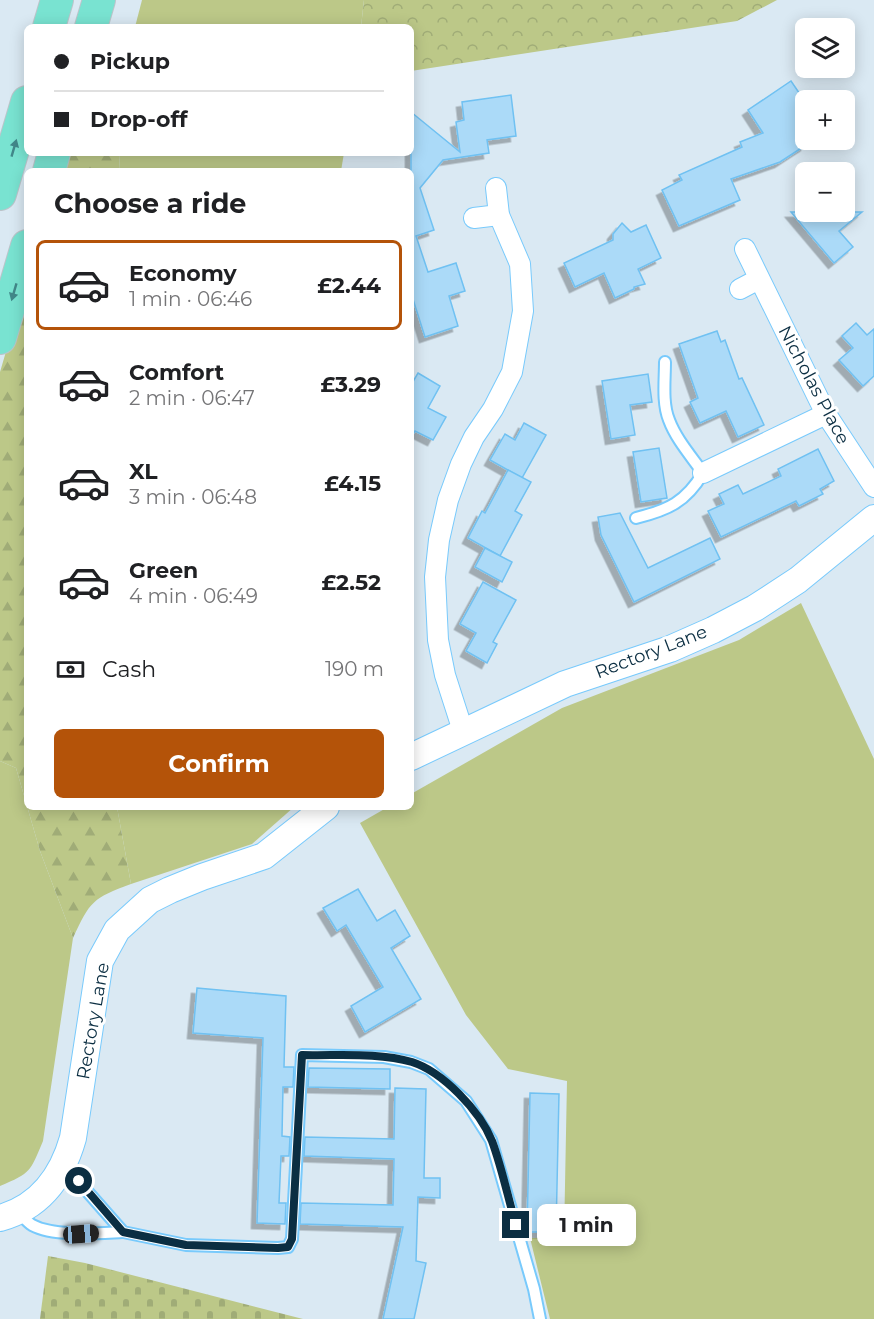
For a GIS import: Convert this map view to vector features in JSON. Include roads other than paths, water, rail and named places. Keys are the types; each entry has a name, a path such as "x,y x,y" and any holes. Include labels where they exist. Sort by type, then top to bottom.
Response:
{"main road":[{"path":"50,24 57,0"},
{"path":"92,24 99,0"},
{"path":"0,194 24,112"},
{"path":"0,338 24,256"}],"street":[{"path":"463,731 445,675 438,640 435,577 439,540 448,500 474,437 493,409 512,372 523,311 520,264 499,215 496,188"},
{"path":"474,218 499,215"},
{"name":"Nicholas Place","path":"745,249 826,414 874,488"},
{"path":"740,289 759,279"},
{"path":"703,473 826,414"},
{"name":"Rectory Lane","path":"414,756 565,684 670,649 755,608 798,580 874,518"},
{"name":"Rectory Lane","path":"9,1215 35,1201 48,1189 64,1164 73,1138 100,961 117,930 150,900 202,877 264,856 322,810"}],"lane":[{"path":"636,518 663,510 683,498 703,473 684,447 668,419 665,400 665,362"},
{"path":"9,1215 42,1229 81,1234 123,1232 186,1245 288,1247 292,1239 302,1055 384,1057 411,1062 429,1069 466,1101 491,1140 534,1289 540,1319"},
{"path":"64,1164 123,1232"}]}
